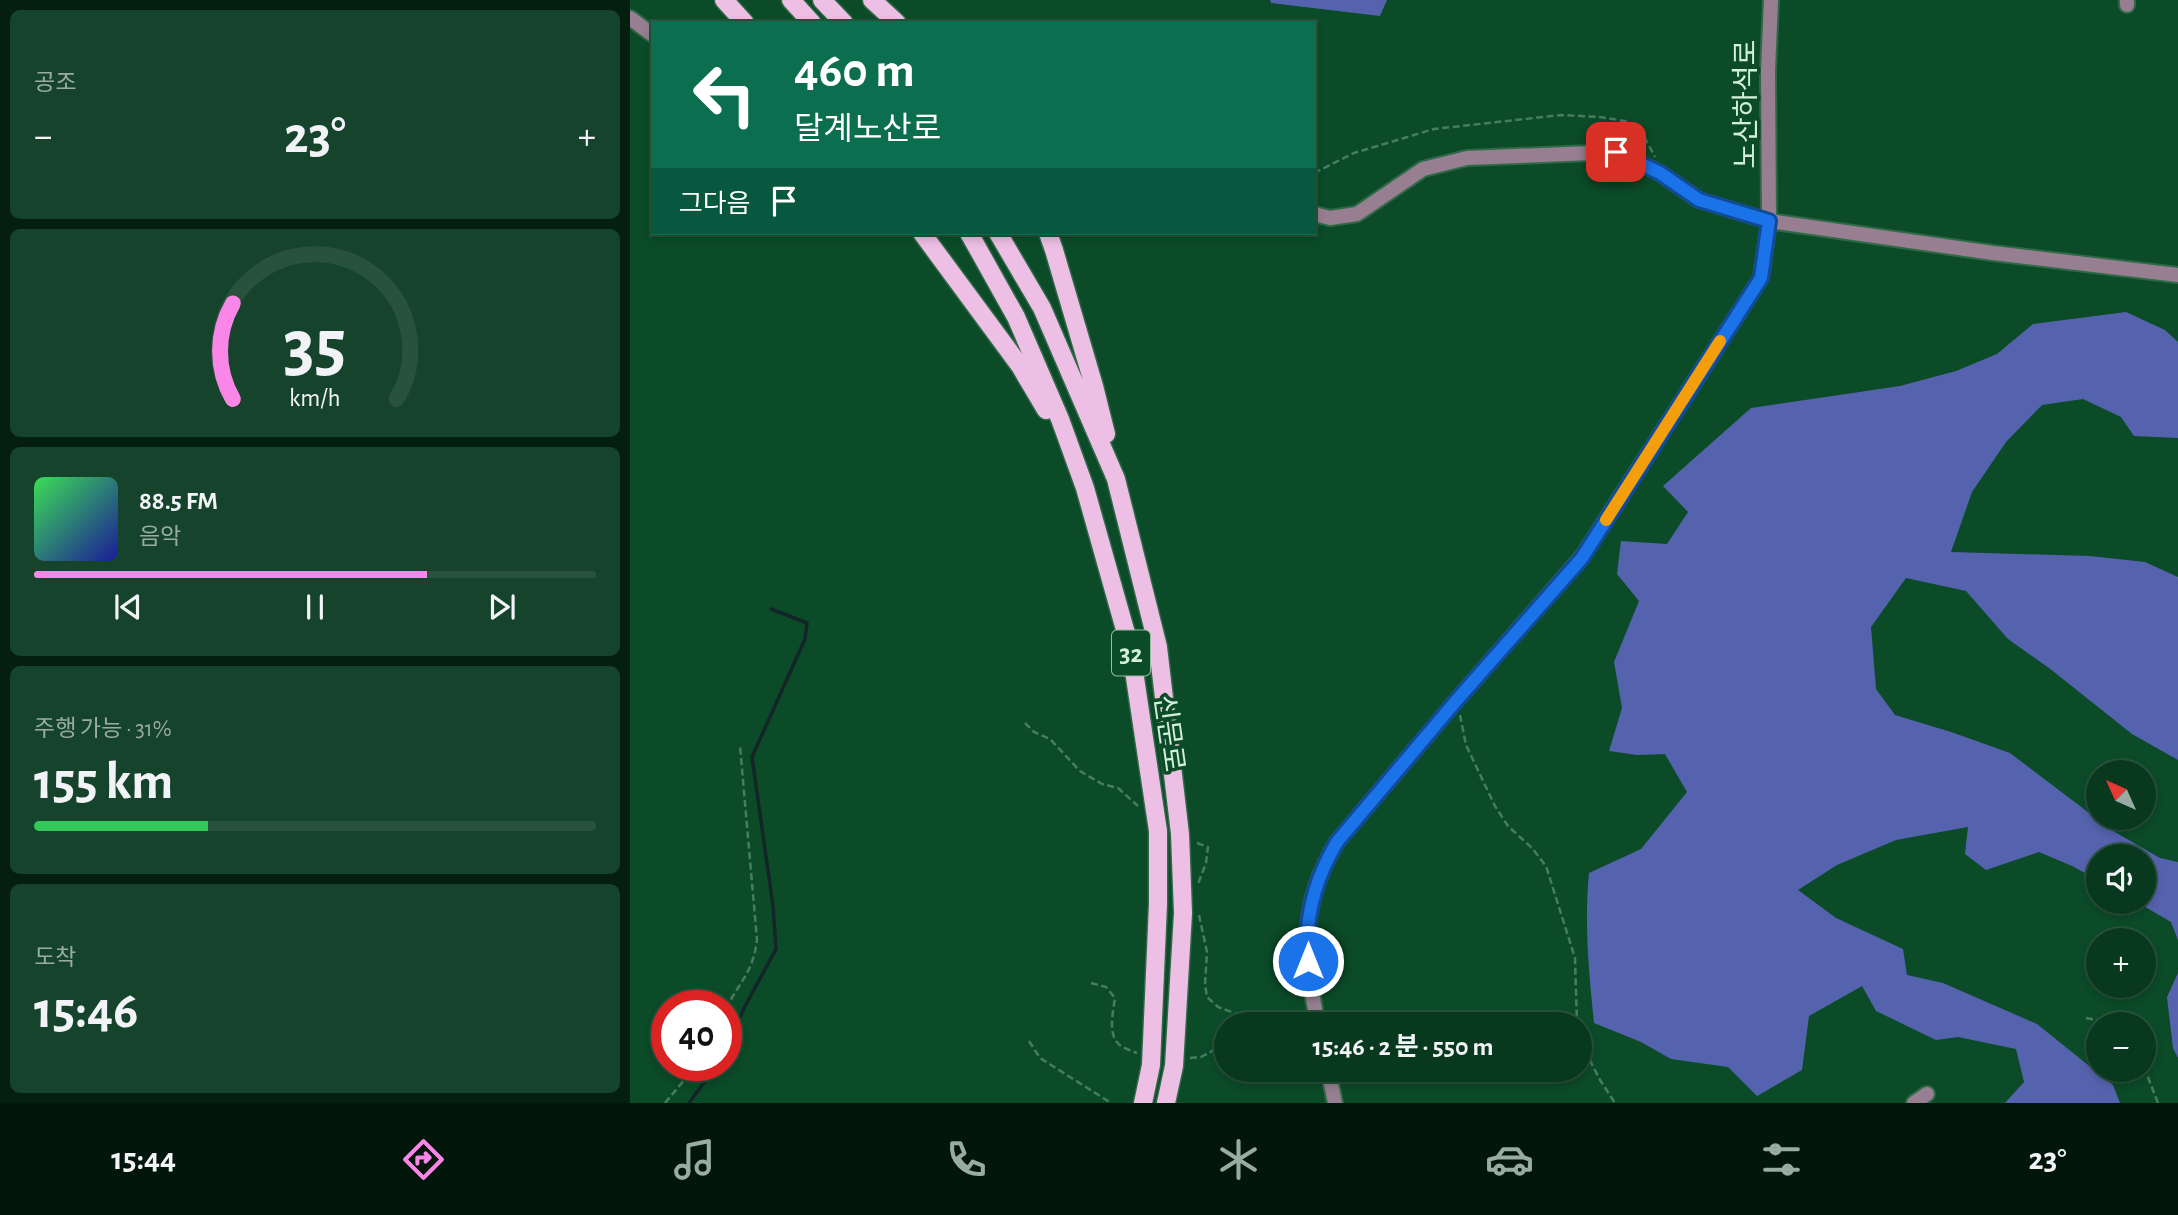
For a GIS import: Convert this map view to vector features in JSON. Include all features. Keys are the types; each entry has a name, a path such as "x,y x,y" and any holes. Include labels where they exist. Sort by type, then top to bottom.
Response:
{"main road":[{"path":"724,0 743,21"},
{"path":"790,0 810,21"},
{"path":"822,0 842,21"},
{"path":"872,0 895,21"},
{"path":"923,235 1020,366 1074,460"},
{"name":"신문로","path":"970,235 1016,317 1060,419 1085,488 1131,651 1158,831 1158,904 1151,1065 1143,1103"},
{"name":"신문로","path":"999,235 1042,308 1116,479 1158,648 1180,834 1184,913 1174,1066 1167,1103"},
{"path":"1049,235 1094,386 1116,479"}],"street":[{"name":"노산하석로","path":"1316,1012 1306,938 1311,897 1324,864 1337,842 1582,558 1761,278 1769,221 1770,0"},
{"path":"630,18 651,34"},
{"path":"1316,214 1330,218 1357,214 1423,169 1467,158 1616,152 1660,173 1699,200 1769,221 1993,253 2178,275"},
{"path":"1331,1082 1335,1103"}],"path":[{"path":"1316,172 1354,153 1434,129 1561,115 1625,121 1640,129 1660,173"},
{"path":"1456,701 1466,745 1495,806 1508,826 1532,848 1546,866 1575,958 1575,1012"},
{"path":"1025,723 1034,732 1050,739 1080,771 1102,784 1118,788 1138,806"},
{"path":"737,990 750,971 757,940 740,746"},
{"path":"1196,889 1206,863 1208,847 1197,843"},
{"path":"1199,913 1207,952 1207,997 1218,1007 1232,1012"},
{"path":"1091,983 1106,987 1115,998 1112,1021 1114,1038 1120,1046 1137,1053"},
{"path":"1029,1041 1040,1059 1108,1103"},
{"path":"1190,1058 1214,1050"},
{"path":"1592,1064 1615,1103"},
{"path":"665,1103 683,1081"},
{"path":"2150,1082 2158,1103"}],"shaded area":[{"path":"1270,0 1387,0 1380,16 1271,3"},
{"path":"2126,312 2165,330 2178,342 2178,438 2134,436 2121,417 2083,399 2042,405 2006,442 1972,492 1951,552 2090,556 2145,562 2178,577 2178,760 2132,734 2008,639 1966,591 1906,578 1871,627 1876,689 1895,715 2010,753 2086,811 2086,830 2112,830 2136,844 2086,844 2086,874 2039,852 1986,870 1965,854 1968,827 1896,840 1837,865 1798,890 1836,918 1903,949 1907,975 1943,983 2037,1024 2086,1063 2086,1082 2109,1082 2120,1103 2005,1103 2024,1082 2016,1049 1958,1037 1936,1040 1876,1011 1862,986 1809,1016 1802,1070 1757,1096 1728,1067 1671,1059 1641,1042 1594,1023 1587,930 1589,873 1641,849 1687,792 1665,754 1637,755 1609,751 1622,708 1614,662 1639,601 1617,574 1621,541 1667,544 1688,512 1663,486 1751,408 1900,386 1956,371 1997,354 2033,324"},
{"path":"2156,856 2178,862 2178,940 2171,922 2156,913"},
{"path":"2178,973 2178,1058 2173,1048 2167,997"}],"waterway":[{"path":"742,1013 776,949 773,906 752,757 805,639 807,623 771,609"},
{"path":"689,1103 705,1081"}],"slow traffic":[{"path":"1606,520 1720,341"}],"route":[{"path":"1308,961 1306,938 1311,897 1324,864 1337,842 1582,558 1761,278 1769,221 1699,200 1660,173 1616,152"}]}
